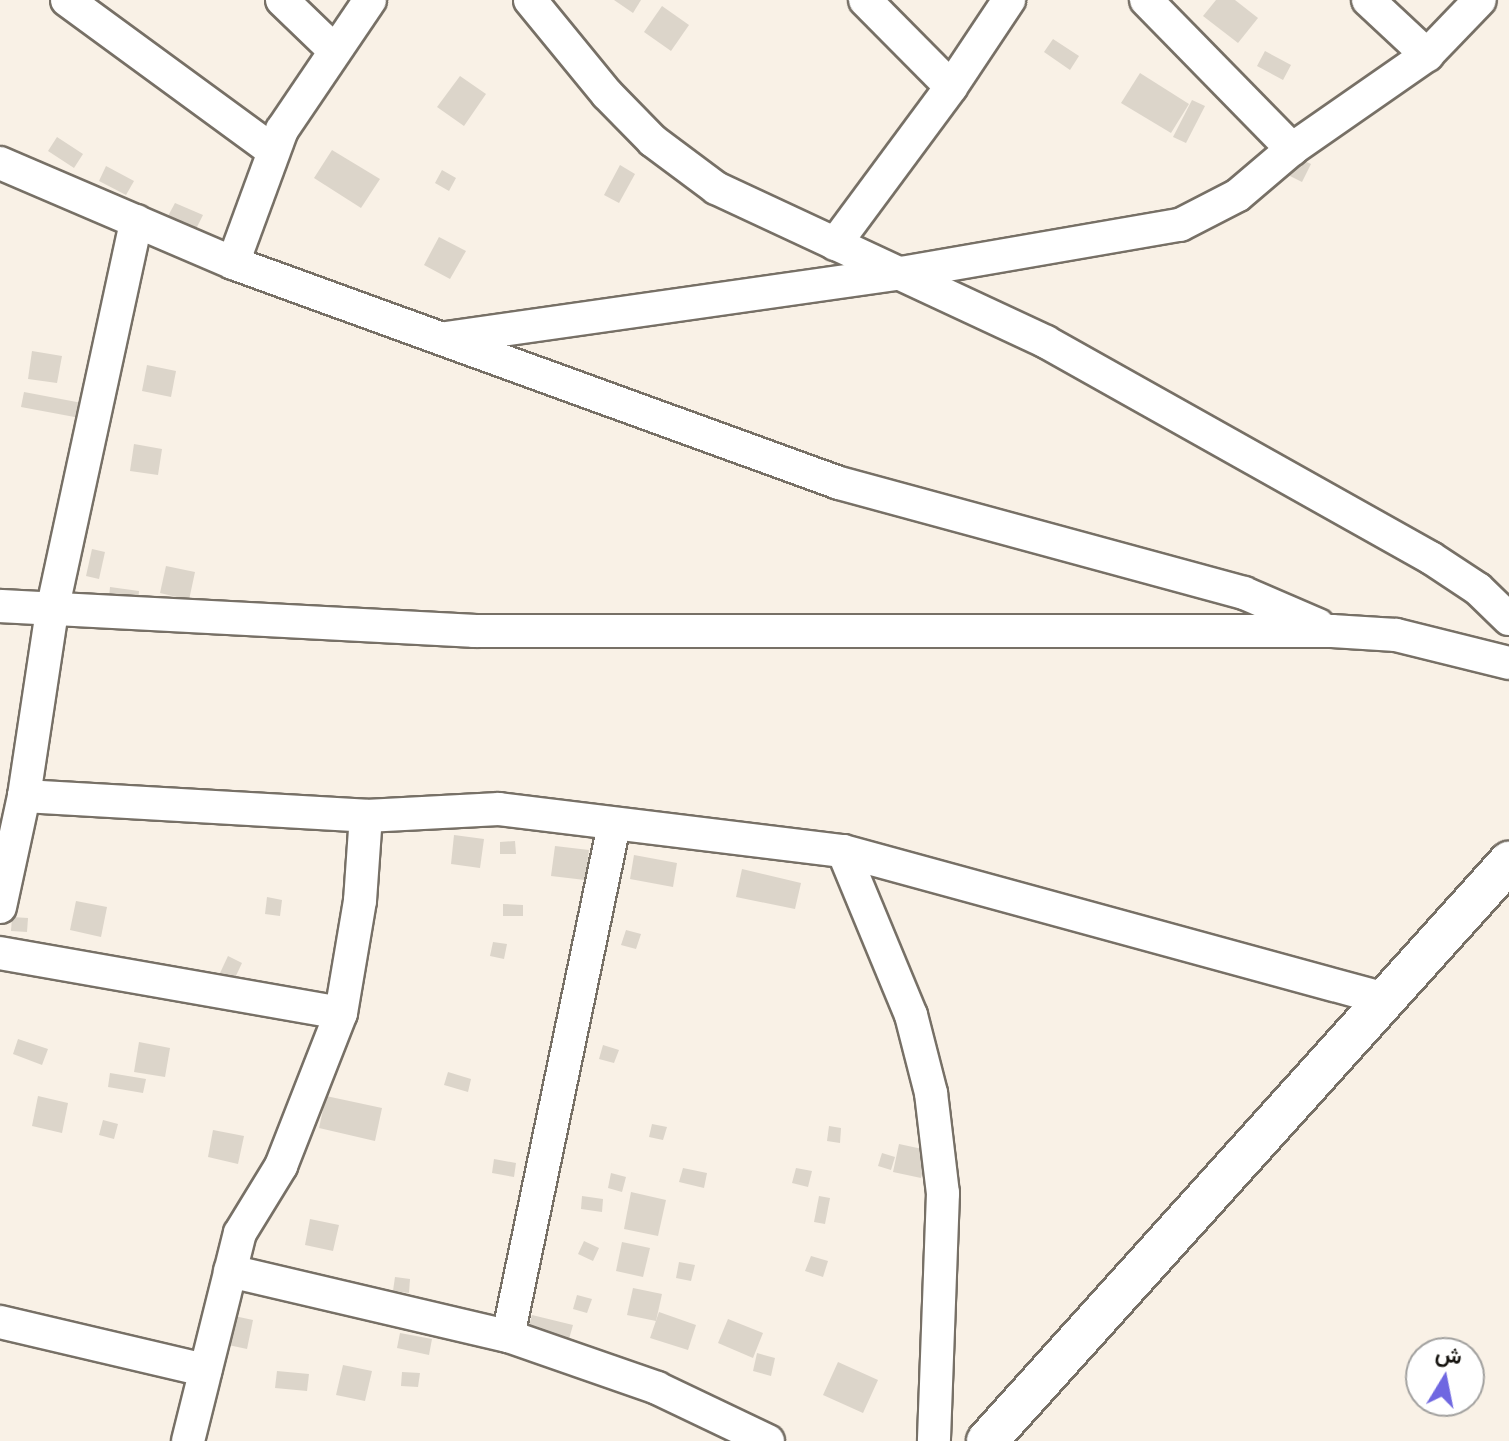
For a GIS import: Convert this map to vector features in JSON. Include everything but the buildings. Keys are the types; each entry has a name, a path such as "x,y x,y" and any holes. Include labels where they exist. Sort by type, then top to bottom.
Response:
{"main road":[{"path":"987,1441 1509,862"}],"street":[{"path":"67,0 272,150"},
{"path":"282,0 333,49"},
{"path":"233,263 272,150 333,49 370,0"},
{"path":"530,0 607,94 653,141 716,188 1046,342 1431,558 1478,589 1509,619"},
{"path":"865,0 951,87"},
{"path":"835,244 951,87 1009,0"},
{"path":"1146,0 1292,149"},
{"path":"1368,0 1427,55"},
{"path":"442,339 901,273 1180,225 1238,195 1292,149 1427,55 1480,0"},
{"path":"0,163 233,263 839,483 1244,593 1332,631"},
{"path":"0,907 24,796 15,754 52,611 136,221"},
{"path":"0,606 474,631 1332,631 1396,635 1509,663"},
{"path":"24,796 366,816 499,809 843,851 1385,999"},
{"path":"188,1441 240,1233 281,1166 341,1013 360,901 366,816"},
{"path":"508,1336 614,825"},
{"path":"843,851 911,1015 931,1093 943,1193 934,1441"},
{"path":"0,953 341,1013"},
{"path":"230,1271 508,1336 657,1388 766,1441"},
{"path":"0,1322 205,1370"}]}
